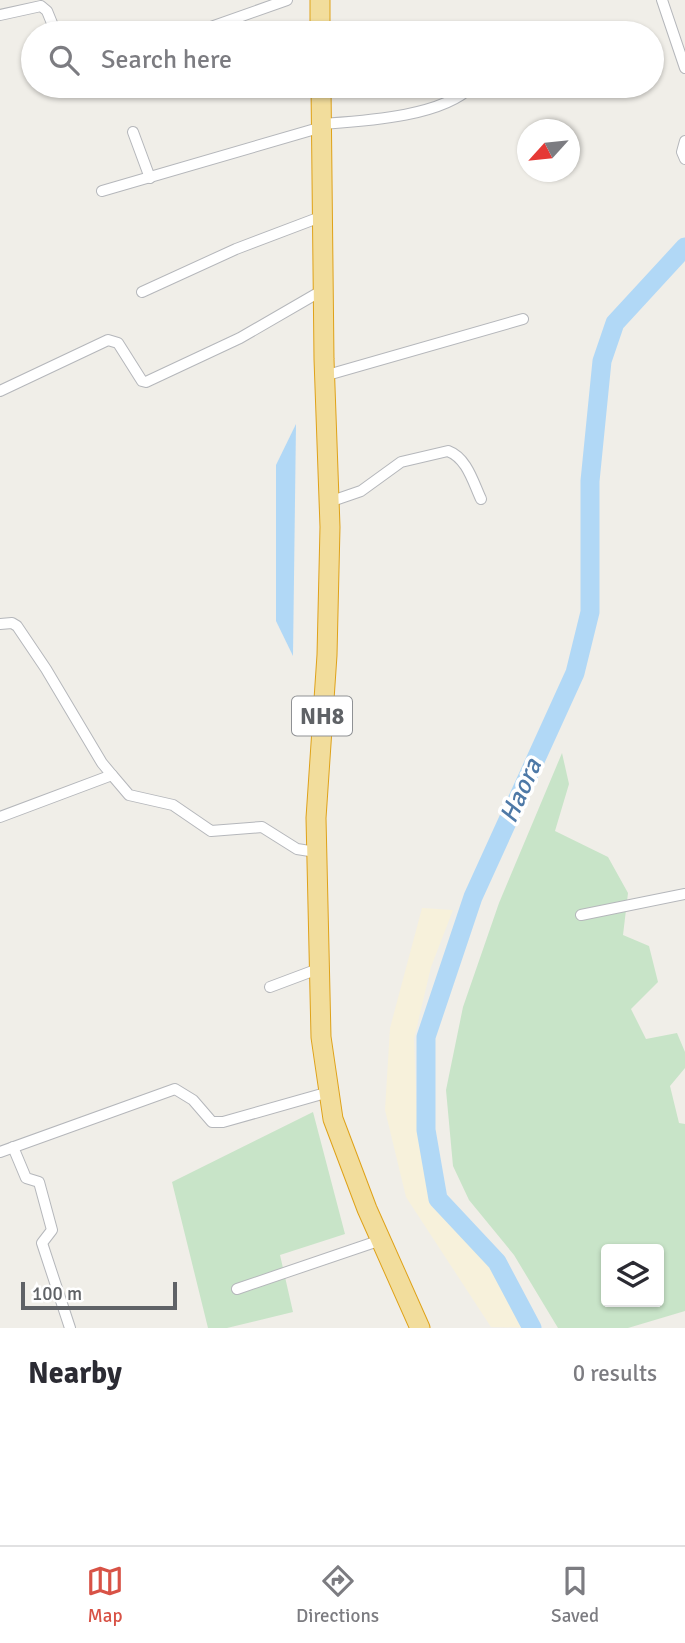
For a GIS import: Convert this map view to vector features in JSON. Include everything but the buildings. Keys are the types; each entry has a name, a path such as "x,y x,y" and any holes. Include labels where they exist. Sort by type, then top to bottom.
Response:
{"highway":[{"path":"320,0 320,21"},
{"name":"NH8","path":"321,98 324,376 329,502 327,655 316,852 317,969 321,1037 333,1119 381,1240 420,1328"}],"street":[{"path":"228,21 287,0"},
{"path":"662,0 685,68"},
{"path":"0,15 41,6 47,11 51,21"},
{"path":"102,191 322,125 412,112 454,98"},
{"path":"133,132 150,178"},
{"path":"685,141 682,152 685,159"},
{"path":"142,292 236,250 323,216"},
{"path":"0,391 108,340 118,342 142,381 146,382 240,338 323,290"},
{"path":"324,376 523,319"},
{"path":"329,502 360,491 401,462 448,451 458,456 467,468 481,499"},
{"path":"0,624 12,623 17,626 47,669 102,763 129,794 173,805 211,831 262,827 298,849 316,852"},
{"path":"0,817 112,775"},
{"path":"581,915 685,894"},
{"path":"270,987 317,969"},
{"path":"0,1152 175,1089 200,1107 212,1122 223,1122 328,1092"},
{"path":"13,1147 26,1178 39,1182 43,1189 52,1230 41,1243 70,1328"},
{"path":"237,1289 381,1240"}],"green space":[{"path":"562,753 569,784 555,831 608,857 628,893 623,935 649,946 658,982 631,1009 646,1039 677,1033 685,1052 685,1068 670,1086 679,1123 685,1124 685,1311 628,1328 558,1328 514,1255 469,1200 453,1166 446,1090 463,1007 499,903"},
{"path":"313,1112 345,1234 280,1255 293,1312 227,1328 208,1328 172,1182"}],"sand":[{"path":"422,908 453,910 431,967 414,1039 417,1116 438,1199 483,1247 541,1328 491,1327 406,1197 385,1110 390,1028"}],"water":[{"path":"296,424 293,656 276,621 276,465"}],"waterway":[{"name":"Haora","path":"532,1328 497,1262 438,1199 426,1130 426,1037 473,897 575,673 590,612 590,481 602,361 615,323 685,247"}]}
